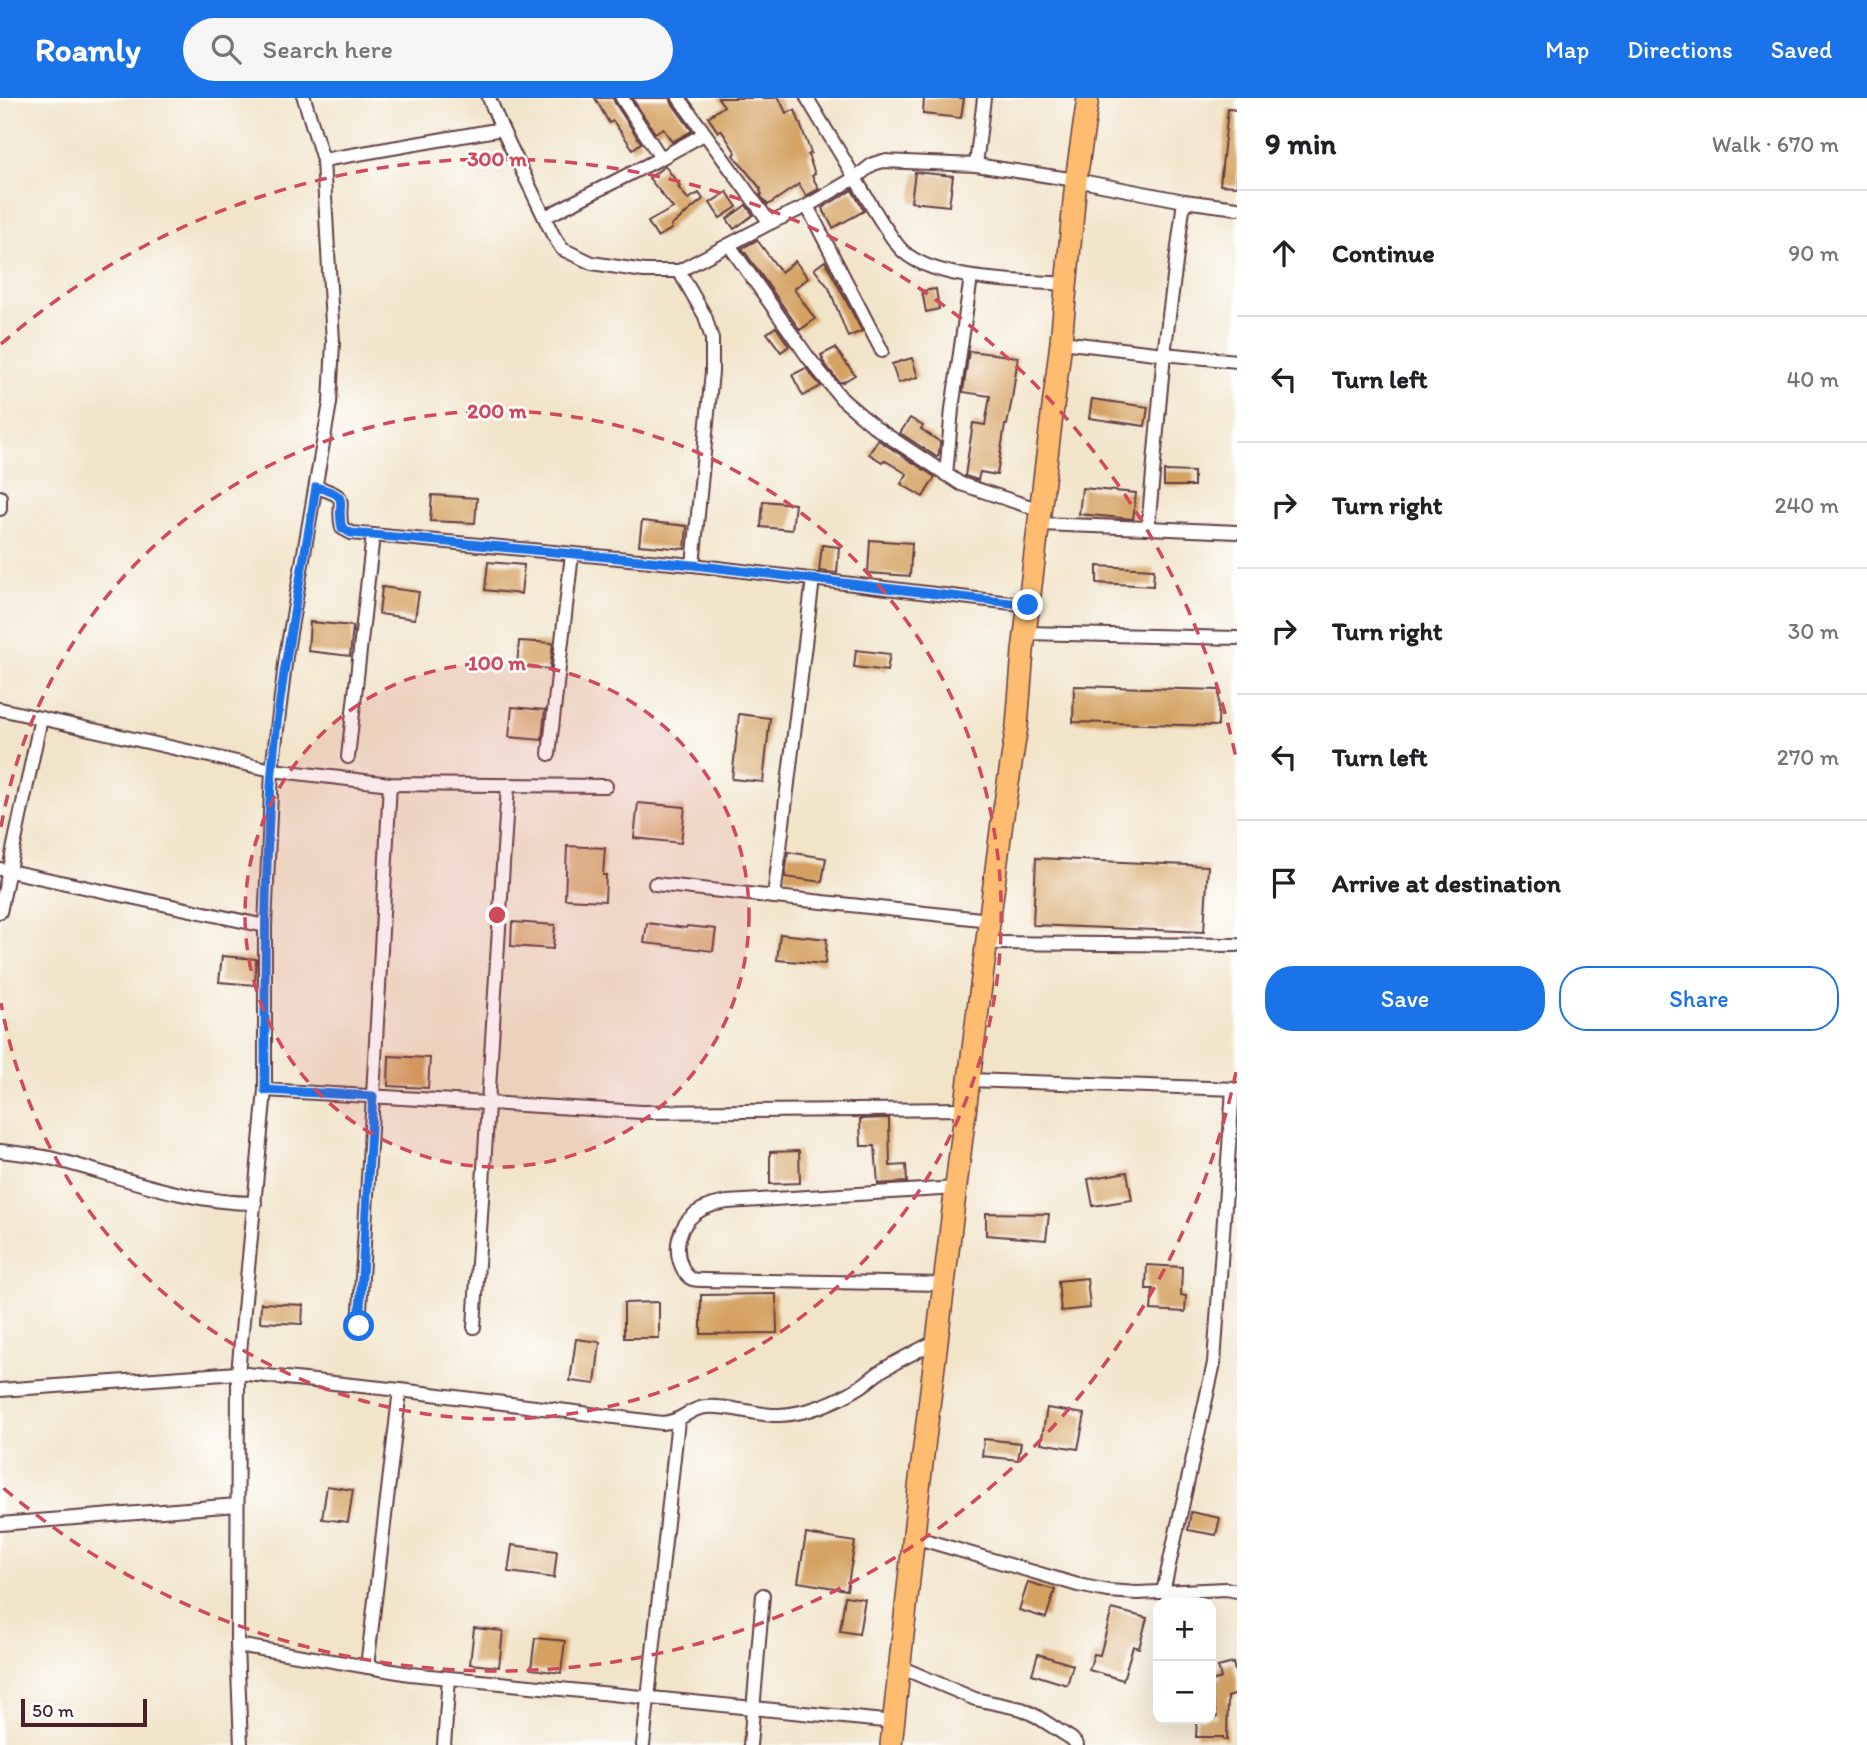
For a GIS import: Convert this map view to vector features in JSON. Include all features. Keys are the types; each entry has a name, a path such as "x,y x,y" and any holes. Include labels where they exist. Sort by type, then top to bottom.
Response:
{"highway":[{"path":"891,1745 969,1080 1017,726 1028,605 1061,342 1076,180 1088,98"}],"street":[{"path":"241,1745 237,1645 238,1373 265,1090 265,926 272,770 286,656 330,403 333,342 323,160 303,98"},
{"path":"489,98 562,249 592,263 644,271 678,271 807,206 855,178 873,164 883,161 976,165 1237,208"},
{"path":"622,98 661,158"},
{"path":"678,98 770,223"},
{"path":"807,98 900,248 915,261 942,271 971,277 1066,284"},
{"path":"976,165 984,98"},
{"path":"323,160 502,129"},
{"path":"545,217 704,134"},
{"path":"1147,528 1164,354 1184,201"},
{"path":"807,206 883,351"},
{"path":"729,245 808,357 842,399 876,428 961,484 1039,517 1147,528 1237,532"},
{"path":"678,271 705,316 712,340 712,372 693,565"},
{"path":"946,475 951,409 971,277"},
{"path":"1061,342 1237,360"},
{"path":"316,487 338,495 342,507 342,528 346,531 693,565 1028,605"},
{"path":"0,497 0,509"},
{"path":"348,757 373,535"},
{"path":"549,754 572,554"},
{"path":"774,897 813,579"},
{"path":"1025,633 1237,638"},
{"path":"0,709 272,770 390,784 606,786"},
{"path":"0,912 4,870 41,718"},
{"path":"359,1326 390,784"},
{"path":"474,1327 508,785"},
{"path":"4,870 265,926"},
{"path":"655,884 990,920"},
{"path":"987,943 1237,945"},
{"path":"969,1080 1235,1089 1213,1363 1163,1592"},
{"path":"265,1090 642,1112 966,1109"},
{"path":"0,1151 50,1158 210,1200 255,1203"},
{"path":"945,1284 703,1280 690,1278 684,1272 678,1258 677,1246 683,1228 694,1214 711,1204 957,1188"},
{"path":"0,1390 238,1373 662,1423 678,1420 706,1407 782,1415 805,1410 842,1398 884,1369 938,1340"},
{"path":"367,1667 400,1391"},
{"path":"643,1745 678,1420"},
{"path":"0,1524 237,1505"},
{"path":"914,1537 1108,1591 1138,1594 1226,1589 1237,1591"},
{"path":"750,1745 763,1595"},
{"path":"237,1645 410,1674 894,1722"},
{"path":"900,1667 975,1699 1022,1709 1072,1739 1077,1745"},
{"path":"444,1745 449,1678"}],"building":[{"path":"595,98 613,98 641,143 633,149 613,121 609,123"},
{"path":"632,98 670,98 692,131 672,142 663,128 655,133"},
{"path":"718,98 779,98 786,113 795,110 811,153 808,155 815,174 812,176 819,189 806,196 799,184 768,205 760,195 761,189 733,155 736,153 721,130 718,132 708,117 724,106"},
{"path":"924,98 964,98 961,118 923,114"},
{"path":"1228,109 1237,110 1237,186 1220,185"},
{"path":"665,166 688,199 699,193 703,199 671,226 672,229 657,237 648,222 673,208 649,178"},
{"path":"915,172 953,176 949,206 911,202"},
{"path":"852,190 864,211 833,228 822,208"},
{"path":"727,192 737,207 720,218 710,203"},
{"path":"746,205 753,215 734,229 727,219"},
{"path":"757,240 781,272 795,261 808,278 794,289 815,319 800,330 742,248"},
{"path":"825,261 862,331 848,337 829,288 814,269"},
{"path":"936,289 939,309 926,312 922,291"},
{"path":"776,327 789,346 781,352 767,333"},
{"path":"835,348 855,375 843,382 839,382 822,360 821,355"},
{"path":"969,351 1018,357 997,475 980,472 978,480 965,476 966,469 973,423 985,425 990,396 963,392"},
{"path":"912,358 918,377 898,383 892,364"},
{"path":"806,368 821,386 803,396 792,375"},
{"path":"1092,399 1148,407 1145,426 1089,418"},
{"path":"910,418 940,442 937,457 900,433"},
{"path":"878,440 935,477 923,497 901,484 907,474 869,454"},
{"path":"1164,471 1194,472 1194,486 1164,486"},
{"path":"1082,488 1136,493 1133,519 1079,514"},
{"path":"432,495 477,498 475,523 430,521"},
{"path":"763,501 795,504 792,530 761,527"},
{"path":"642,521 687,526 685,549 639,545"},
{"path":"870,540 912,543 910,576 868,573"},
{"path":"822,545 839,547 837,573 819,571"},
{"path":"488,562 524,565 521,594 485,590"},
{"path":"1097,566 1154,569 1153,586 1097,583"},
{"path":"382,587 419,592 415,619 379,614"},
{"path":"310,622 353,626 350,656 308,651"},
{"path":"519,641 553,643 550,669 517,666"},
{"path":"856,650 890,654 887,671 854,667"},
{"path":"1074,686 1219,690 1218,726 1073,722"},
{"path":"512,707 545,710 542,740 509,737"},
{"path":"739,714 770,718 763,782 732,779"},
{"path":"638,803 685,807 681,843 634,838"},
{"path":"567,846 605,848 605,901 565,899"},
{"path":"788,852 826,858 822,882 785,877"},
{"path":"1036,858 1208,866 1204,932 1033,925"},
{"path":"512,922 555,925 553,949 511,946"},
{"path":"647,923 716,929 713,951 644,943"},
{"path":"780,934 827,939 825,964 777,960"},
{"path":"222,956 256,959 255,985 219,982"},
{"path":"389,1056 430,1058 428,1088 388,1086"},
{"path":"889,1118 890,1166 906,1165 907,1182 878,1184 875,1146 861,1146 860,1119"},
{"path":"799,1151 800,1183 770,1184 770,1152"},
{"path":"1127,1172 1132,1200 1093,1206 1088,1179"},
{"path":"986,1213 1049,1214 1046,1240 986,1235"},
{"path":"1147,1265 1182,1267 1181,1295 1186,1296 1185,1312 1151,1310 1153,1289 1146,1289"},
{"path":"1087,1278 1090,1308 1061,1311 1058,1281"},
{"path":"776,1294 777,1333 701,1334 701,1295"},
{"path":"659,1302 659,1338 624,1338 624,1303"},
{"path":"261,1303 303,1305 302,1324 260,1322"},
{"path":"576,1339 600,1342 595,1384 570,1381"},
{"path":"1047,1408 1085,1414 1078,1449 1041,1443"},
{"path":"984,1439 1021,1443 1018,1460 982,1456"},
{"path":"327,1486 353,1490 348,1522 322,1519"},
{"path":"1191,1512 1220,1518 1216,1535 1188,1530"},
{"path":"806,1534 855,1542 847,1590 798,1582"},
{"path":"512,1545 557,1551 554,1578 508,1572"},
{"path":"1028,1582 1055,1590 1046,1618 1019,1610"},
{"path":"845,1596 865,1599 859,1634 840,1631"},
{"path":"1112,1609 1147,1618 1139,1648 1133,1646 1123,1680 1089,1670 1094,1654 1100,1655"},
{"path":"474,1628 503,1631 499,1667 470,1664"},
{"path":"535,1638 565,1641 561,1673 531,1669"},
{"path":"1038,1654 1073,1665 1067,1685 1032,1674"},
{"path":"1233,1663 1237,1679 1237,1694 1228,1697 1227,1740 1223,1737 1196,1737 1197,1724 1216,1724 1216,1680 1221,1678 1218,1667"}],"route":[{"path":"359,1326 373,1096 265,1090 265,926 272,770 286,656 316,487 338,495 342,507 342,528 351,533 693,565 1028,605"}]}
